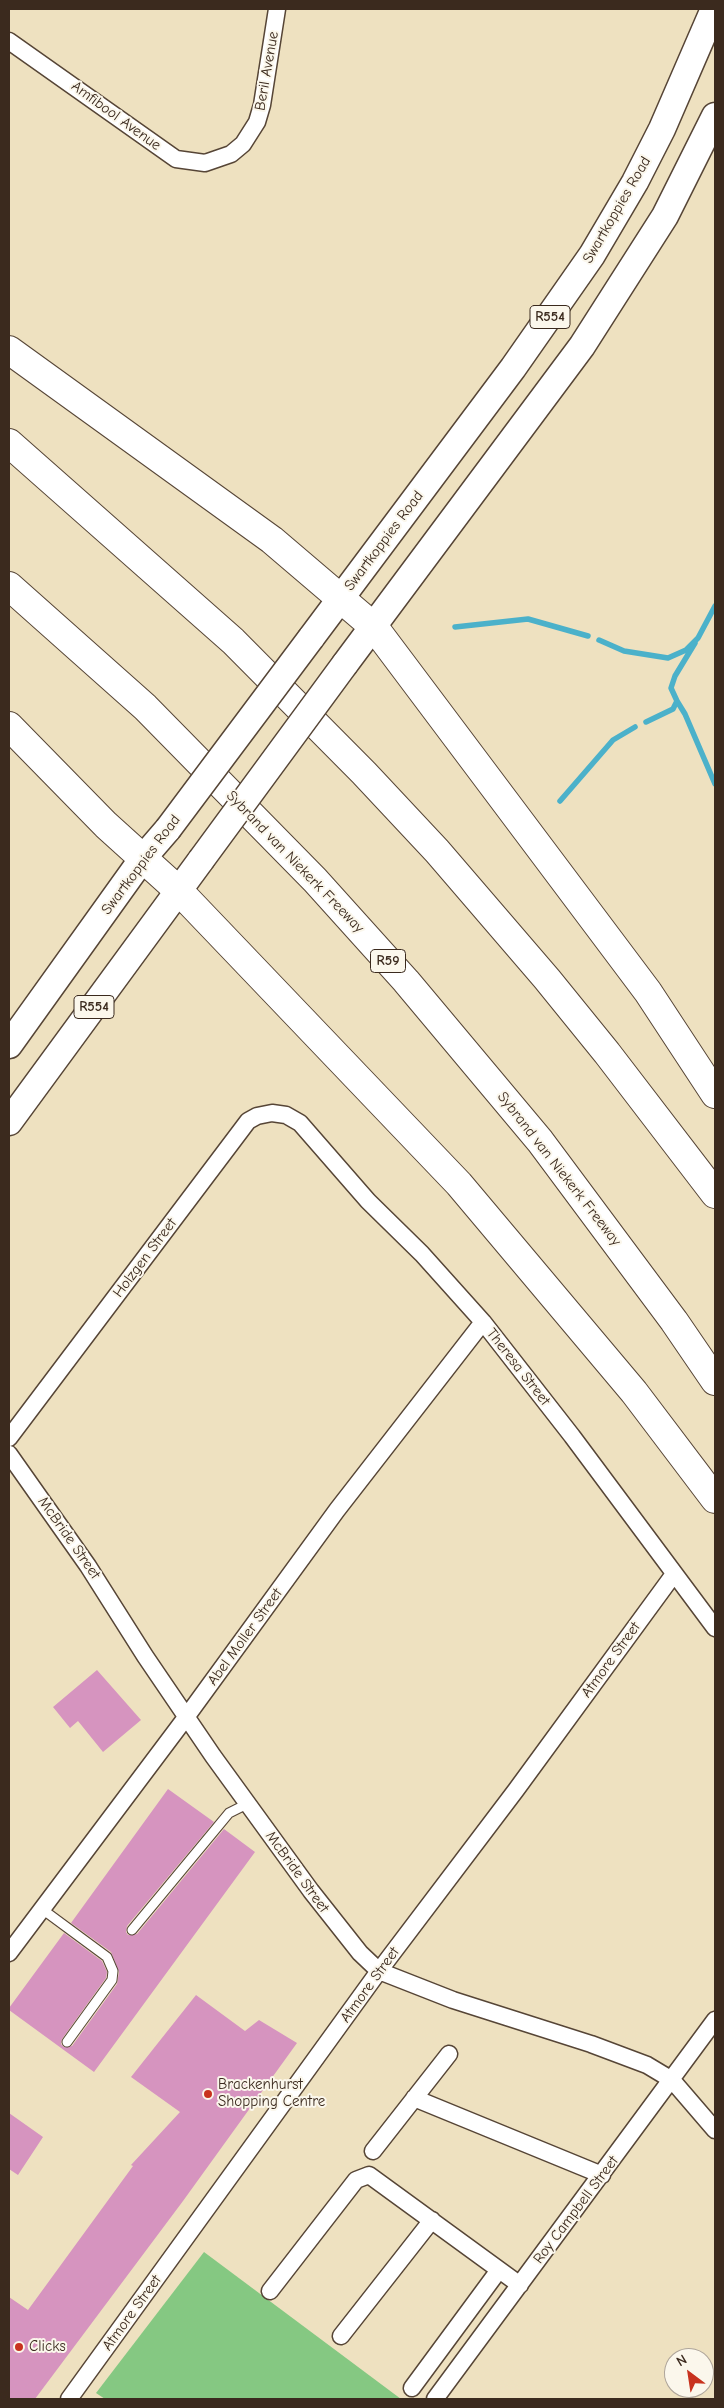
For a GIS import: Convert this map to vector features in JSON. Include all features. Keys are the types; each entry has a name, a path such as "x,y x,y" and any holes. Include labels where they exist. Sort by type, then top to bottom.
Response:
{"highway":[{"path":"9,350 272,540 374,627 648,992 715,1094"},
{"path":"9,443 233,641 371,780 437,851 541,972 613,1060 715,1194"},
{"name":"Sybrand van Niekerk Freeway","path":"9,586 145,707 315,880 400,975 540,1141 668,1313 715,1381"},
{"path":"9,726 106,825 179,891 492,1222 634,1392 715,1499"}],"main road":[{"name":"Swartkoppies Road","path":"9,1045 143,858 168,829 513,368 592,255 635,182 662,129 714,9"},
{"name":"R554","path":"9,1122 582,346 665,216 715,116"}],"street":[{"name":"Beril Avenue","path":"231,154 243,144 257,122 262,105 277,9"},
{"name":"Amfibool Avenue","path":"9,41 176,159 205,163 231,154"},
{"name":"Holzgen Street","path":"9,1438 248,1121 257,1116 272,1113 286,1115 300,1124"},
{"name":"Theresa Street","path":"300,1124 368,1201 422,1254 483,1322 572,1436 715,1628"},
{"name":"Abel Moller Street","path":"9,1953 187,1716 337,1510 483,1322"},
{"name":"McBride Street","path":"9,1454 62,1527 146,1656 248,1804 338,1927 379,1971 453,2000 591,2044 647,2065 672,2080 715,2130"},
{"name":"Atmore Street","path":"69,2399 379,1971 516,1790 674,1574"},
{"name":"Roy Campbell Street","path":"435,2399 715,2020"},
{"path":"373,2151 449,2054"},
{"path":"414,2098 602,2175"},
{"path":"270,2291 356,2180 368,2175 375,2178 520,2285"},
{"path":"341,2336 432,2220"},
{"path":"412,2388 500,2270"}],"lane":[{"path":"132,1930 229,1813 248,1804"},
{"path":"42,1909 108,1958 113,1971 112,1980 67,2042"}],"green space":[{"path":"204,2252 401,2399 105,2399 96,2393"}],"building":[{"path":"97,1670 141,1720 103,1752 78,1721 70,1728 53,1707"},
{"path":"168,1789 214,1822 127,1926 126,1932 128,1935 137,1934 224,1829 255,1852 94,2072 9,2010 9,2008 64,1933 102,1961 107,1972 106,1978 62,2039 61,2044 64,2047 72,2046 117,1984 119,1972 111,1952 71,1923"},
{"path":"196,1995 245,2031 259,2020 297,2043 183,2201 35,2399 9,2399 9,2297 28,2310 133,2166 131,2165 180,2112 131,2077"},
{"path":"9,2113 43,2137 18,2175 9,2169"}],"waterway":[{"path":"599,640 624,651 668,658 686,650 698,638 715,606"},
{"path":"455,627 528,619 588,636"},
{"path":"646,722 673,709 677,701 671,688 675,676 695,643"},
{"path":"677,701 685,714 715,784"},
{"path":"560,801 613,740 635,727"}],"place":[{"name":"Brackenhurst Shopping Centre","path":"208,2094"},
{"name":"Clicks","path":"19,2347"}]}
